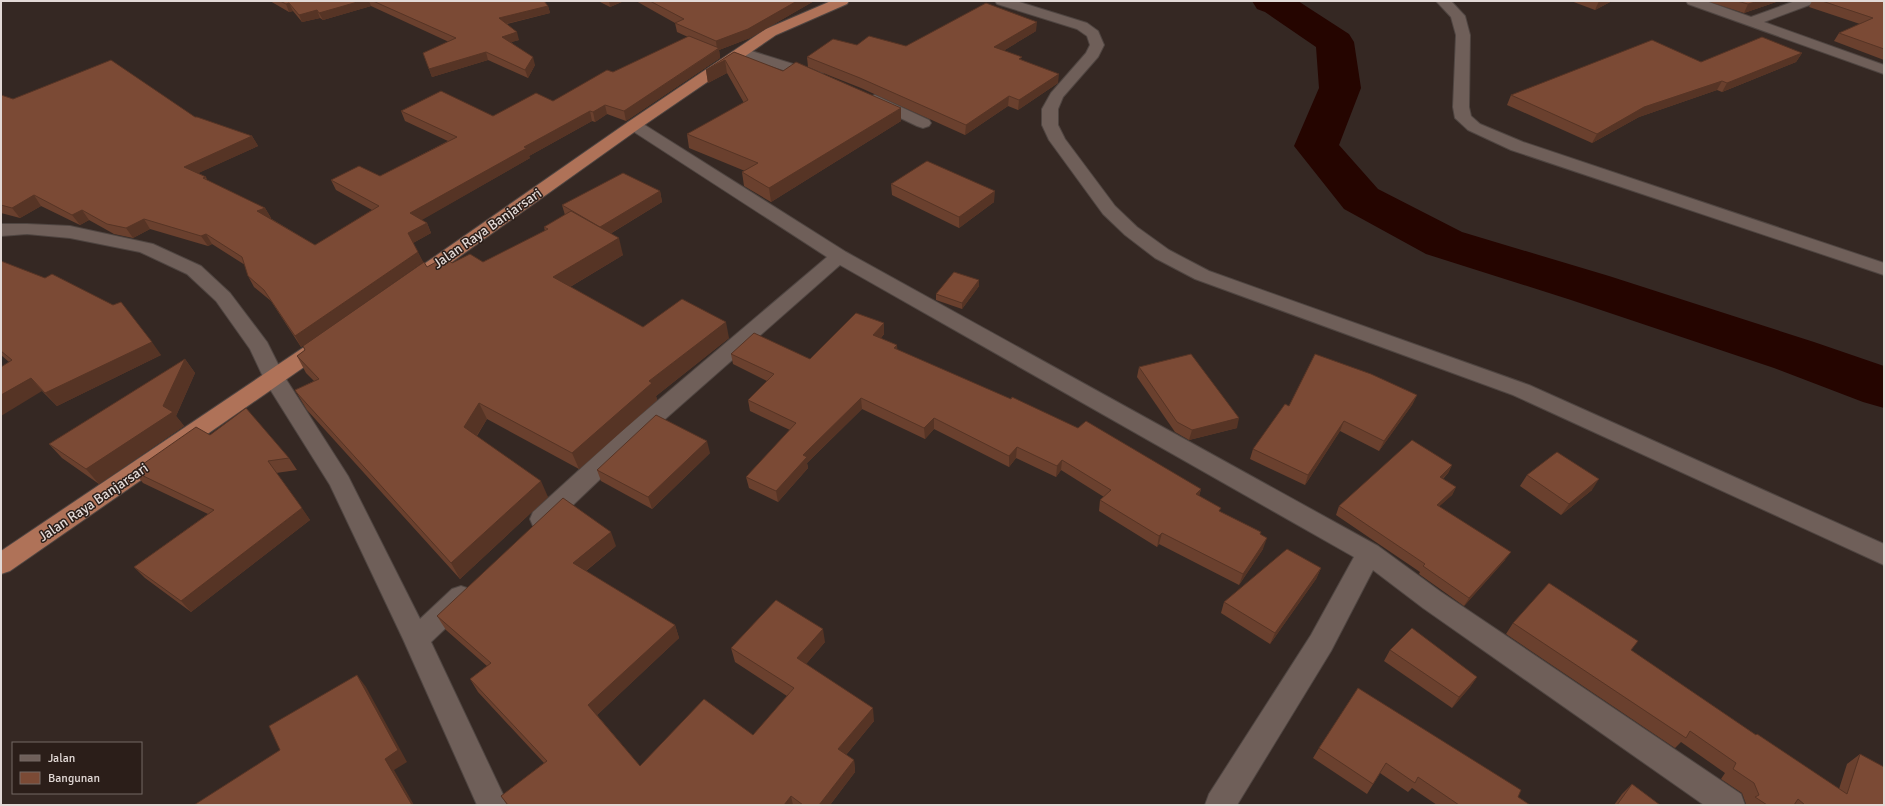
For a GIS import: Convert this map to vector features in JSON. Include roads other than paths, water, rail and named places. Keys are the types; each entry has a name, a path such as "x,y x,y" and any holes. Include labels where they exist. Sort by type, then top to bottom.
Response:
{"highway":[{"name":"Jalan Raya Banjarsari","path":"405,286 634,125 771,32 842,1"},
{"name":"Jalan Raya Banjarsari","path":"1,564 91,504 340,332"}],"street":[{"path":"1002,1 1076,24 1093,34 1097,45 1093,54 1056,96 1050,109 1050,125 1057,140 1109,210 1131,231 1162,254 1202,275 1521,390 1884,555"},
{"path":"1444,1 1458,16 1463,35 1461,107 1463,118 1474,127 1517,146 1884,269"},
{"path":"1693,1 1884,70"},
{"path":"1751,22 1807,1"},
{"path":"742,52 808,72 828,80"},
{"path":"861,94 922,123"},
{"path":"634,125 839,256 1369,553 1438,604 1730,805"},
{"path":"1,230 27,229 70,232 146,248 194,270 223,297 260,347 274,378 340,482 416,639 493,805"},
{"path":"528,532 630,437 839,256"},
{"path":"1220,805 1321,643 1369,553"},
{"path":"416,639 478,580"}],"waterway":[{"path":"1270,1 1278,4 1335,42 1340,88 1316,146 1361,199 1444,243 1590,288 1794,355 1884,388"}]}
